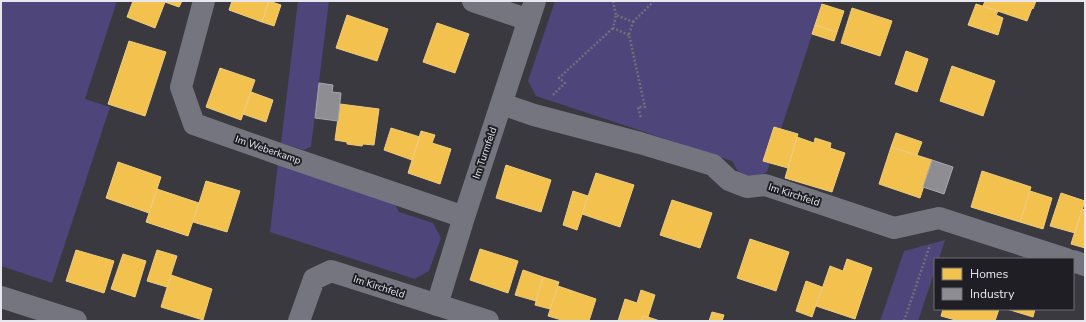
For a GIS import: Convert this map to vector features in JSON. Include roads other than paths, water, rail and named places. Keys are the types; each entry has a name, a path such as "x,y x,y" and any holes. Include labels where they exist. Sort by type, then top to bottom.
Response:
{"street":[{"name":"Im Weberkamp","path":"204,1 181,87 194,124 464,217"},
{"path":"473,1 532,10"},
{"name":"Im Turmfeld","path":"437,305 464,217 532,10"},
{"name":"Im Kirchfeld","path":"502,104 640,143 713,166 728,180 747,186 765,185 894,228 939,218 1063,258"},
{"path":"1074,261 1085,265"},
{"name":"Im Kirchfeld","path":"299,321 314,279 331,271 488,321"},
{"path":"1,297 30,314 76,321"}]}
